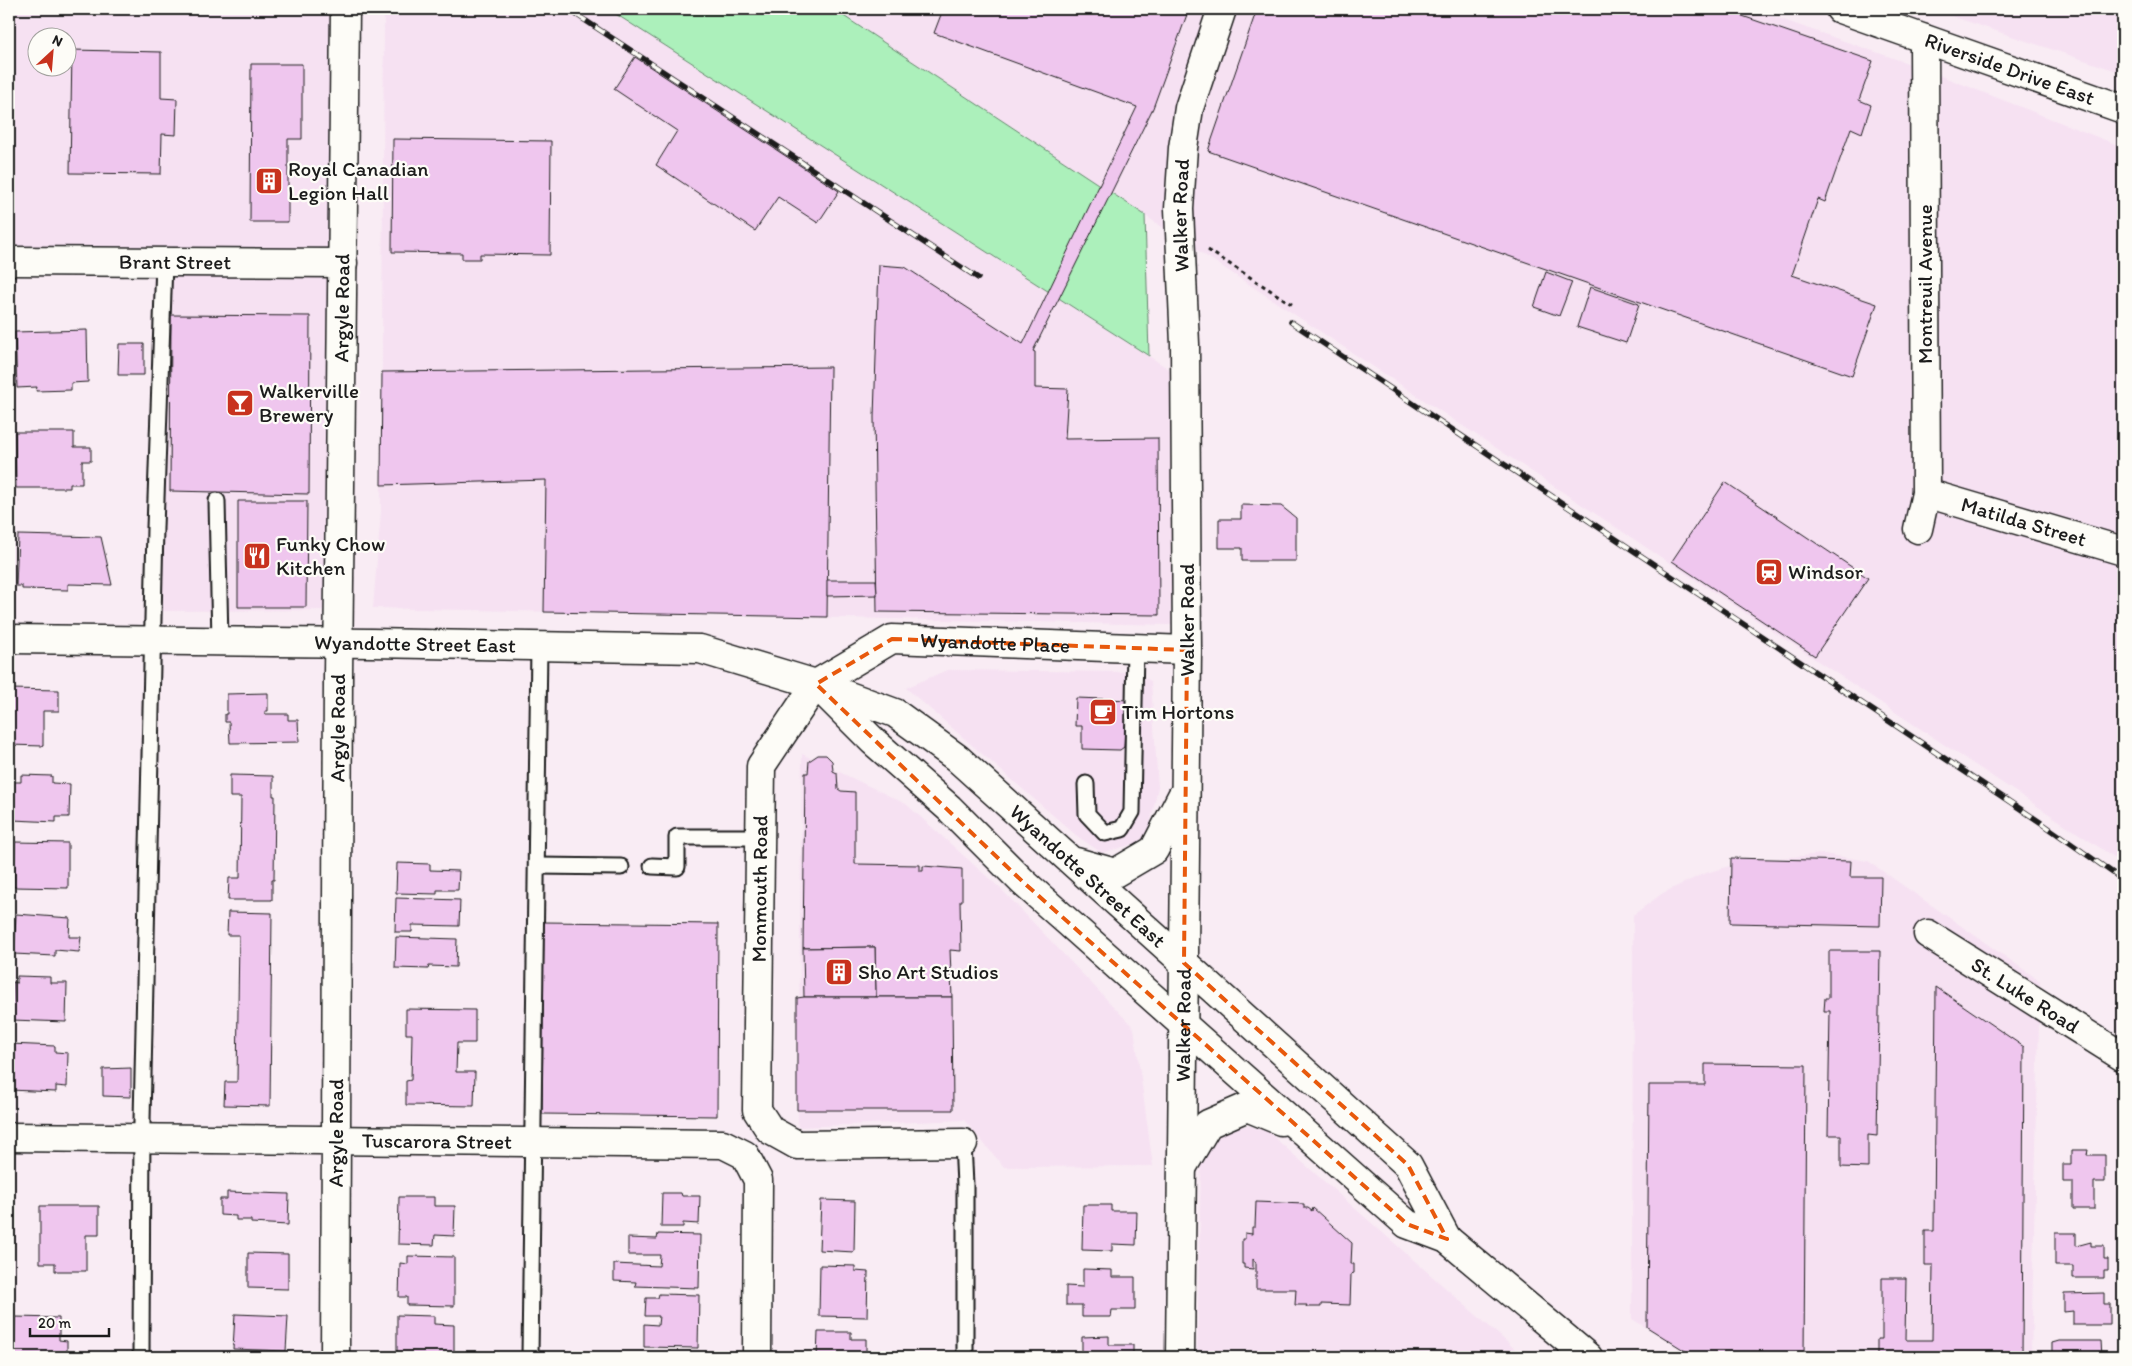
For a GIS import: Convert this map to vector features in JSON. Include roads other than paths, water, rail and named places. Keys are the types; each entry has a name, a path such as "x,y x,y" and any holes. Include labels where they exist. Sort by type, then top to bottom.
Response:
{"main road":[{"name":"Argyle Road","path":"335,1357 338,642 345,9"},
{"name":"Walker Road","path":"1180,1357 1187,650 1185,344 1180,196 1189,108 1222,9"},
{"name":"Riverside Drive East","path":"1840,9 2123,109"},
{"name":"Montreuil Avenue","path":"1918,529 1926,493 1924,39"},
{"name":"Brant Street","path":"9,261 343,263"},
{"name":"Matilda Street","path":"1926,493 2123,550"},
{"name":"Wyandotte Street East","path":"9,639 338,642 700,649 816,684 895,713 957,758 1408,1165 1447,1239"},
{"name":"Wyandotte Place","path":"816,684 892,639 1187,650"},
{"name":"Wyandotte Street East","path":"816,684 873,741 948,808 1023,882 1407,1224 1447,1239 1588,1357"},
{"name":"Monmouth Road","path":"816,684 761,766 757,1110 770,1130 798,1145 963,1143"},
{"path":"1070,860 1115,873 1148,854 1154,850 1185,790"},
{"name":"St. Luke Road","path":"1928,934 2123,1057"},
{"path":"1183,1166 1208,1124 1247,1107 1300,1129"},
{"name":"Tuscarora Street","path":"9,1137 723,1144 745,1155 758,1180 757,1357"}],"lane":[{"path":"141,1357 142,1138 152,640 164,262"},
{"path":"217,501 220,641"},
{"path":"530,1357 539,646"},
{"path":"1086,784 1087,814 1105,832 1122,829 1132,812 1134,648"},
{"path":"652,866 677,867 677,837 760,837"},
{"path":"536,866 621,867"},
{"path":"963,1143 965,1185 965,1357"}],"railway":[{"path":"577,15 978,278"},
{"path":"1291,322 2043,824 2123,880"}],"place":[{"name":"Royal Canadian Legion Hall","path":"269,181"},
{"name":"Walkerville Brewery","path":"240,403"},
{"name":"Funky Chow Kitchen","path":"257,556"},
{"name":"Windsor","path":"1769,572"},
{"name":"Tim Hortons","path":"1103,712"},
{"name":"Sho Art Studios","path":"839,972"}]}
